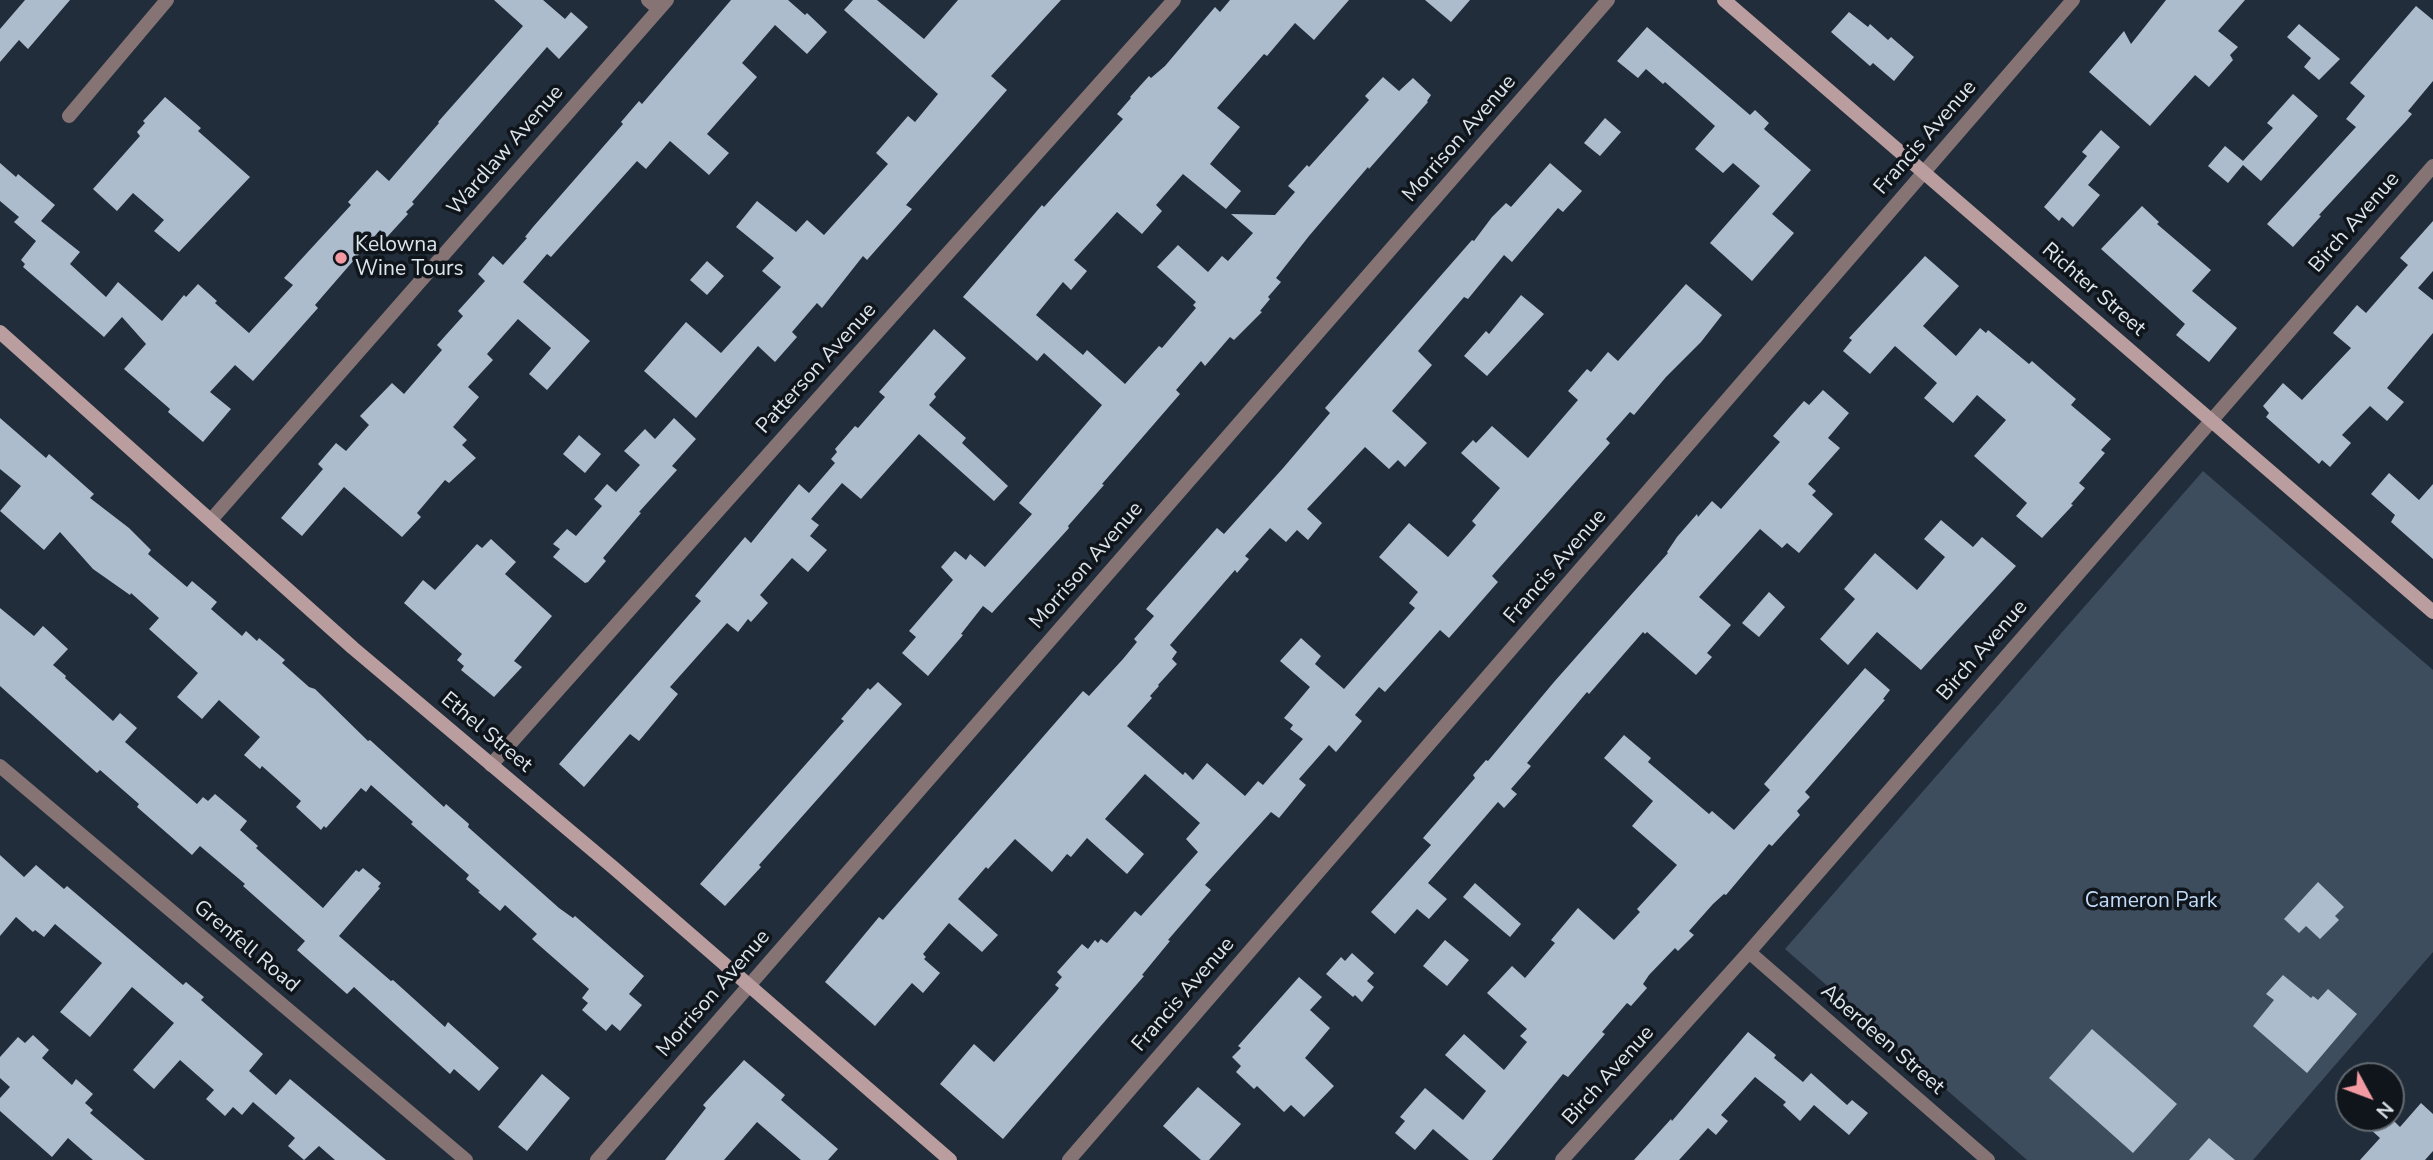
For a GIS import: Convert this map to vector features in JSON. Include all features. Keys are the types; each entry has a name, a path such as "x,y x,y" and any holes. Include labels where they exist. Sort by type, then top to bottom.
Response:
{"street":[{"path":"69,116 167,0"},
{"name":"Patterson Avenue","path":"491,765 1174,0"},
{"name":"Morrison Avenue","path":"597,1160 1608,0"},
{"name":"Richter Street","path":"1724,0 2433,612"},
{"name":"Francis Avenue","path":"1069,1160 2073,0"},
{"name":"Wardlaw Avenue","path":"211,520 658,3"},
{"name":"Birch Avenue","path":"1562,1160 1749,952 2433,166"},
{"name":"Ethel Street","path":"0,332 354,648 950,1160"},
{"name":"Grenfell Road","path":"0,766 466,1160"},
{"name":"Aberdeen Street","path":"1749,952 1988,1160"}],"green space":[{"name":"Cameron Park","path":"2203,471 2433,670 2433,952 2335,1062 2253,1160 2027,1160 1785,949"}],"building":[{"path":"25,0 70,0 28,49 19,40 0,62 0,29"},
{"path":"494,0 543,0 565,19 571,12 588,27 559,59 547,47 412,202 414,204 406,212 408,214 387,237 380,230 315,305 318,308 253,381 235,365 210,392 231,409 203,442 124,369 146,344 122,317 104,337 23,267 25,264 21,260 36,241 14,222 19,217 0,201 0,163 16,177 18,174 55,205 41,221 80,252 70,264 106,297 118,282 162,321 184,295 186,297 198,284 249,333 293,285 284,278 351,205 348,202 377,170 389,181 523,26"},
{"path":"731,0 788,0 827,32 807,54 775,25 742,63 757,77 707,134 729,153 709,175 670,141 646,169 637,161 551,257 547,254 523,282 590,341 547,390 529,374 551,348 518,319 487,354 493,360 468,387 479,397 453,427 467,440 462,445 476,458 449,483 445,480 417,513 421,517 402,537 344,487 302,536 281,518 323,469 318,464 336,443 346,451 369,425 360,416 392,383 404,394 442,350 437,345 463,316 458,311 485,281 478,274 493,256 503,265 623,124 621,122 639,101 642,104"},
{"path":"853,0 877,0 924,39 958,0 1061,0 991,76 1007,90 906,205 912,209 867,260 863,256 822,308 817,303 792,332 797,337 775,362 758,346 696,418 644,371 686,322 721,353 781,287 762,271 774,258 736,227 757,201 796,232 807,220 824,235 888,164 876,153 908,116 915,122 938,94 844,10"},
{"path":"1230,0 1349,0 1314,40 1295,23 1217,108 1240,127 1210,164 1241,191 1226,209 1183,174 1156,205 1162,211 1142,234 1117,212 1074,260 1087,271 1071,290 1063,282 1036,315 1083,355 1087,350 1125,384 1159,346 1162,348 1196,308 1193,305 1196,302 1157,267 1178,245 1208,272 1222,256 1228,261 1253,233 1231,214 1275,215 1295,192 1288,186 1307,165 1309,167 1369,100 1365,96 1383,77 1399,91 1413,78 1431,95 1428,102 1309,236 1276,278 1281,282 1268,297 1270,299 1260,311 1262,312 1234,340 1230,337 1205,366 1201,361 1176,390 1180,394 1102,484 1104,485 1069,528 992,613 983,606 961,634 963,635 928,676 902,653 916,637 909,631 953,580 941,567 955,551 966,560 970,554 985,567 1032,514 1019,503 1102,405 1044,353 1037,361 963,297 1042,205 1044,207 1123,119 1117,114 1130,97 1149,76 1151,78 1165,66 1215,7 1220,12"},
{"path":"1425,0 1470,0 1451,22"},
{"path":"2166,0 2245,0 2218,31 2238,47 2230,55 2233,60 2209,87 2195,75 2150,126 2089,72 2124,31 2131,44"},
{"path":"2416,6 2433,20 2433,81 2408,111 2412,114 2293,247 2267,224 2356,127 2346,119 2365,96 2350,83"},
{"path":"1849,12 1868,27 1870,24 1888,40 1891,37 1914,57 1894,81 1873,63 1870,66 1831,32"},
{"path":"2299,24 2340,59 2319,80 2304,67 2311,58 2287,37"},
{"path":"1647,27 1750,115 1755,110 1769,123 1764,129 1811,170 1772,214 1794,233 1752,281 1710,243 1760,186 1733,163 1723,173 1695,149 1715,126 1665,82 1663,84 1646,69 1638,78 1617,61"},
{"path":"2293,94 2318,116 2261,181 2243,165 2228,183 2208,166 2225,146 2243,161 2273,128 2267,123"},
{"path":"165,97 201,128 198,131 250,177 179,252 154,231 164,220 133,193 117,211 93,189 140,136 137,132 145,123 143,121"},
{"path":"1605,118 1621,132 1600,156 1584,143"},
{"path":"2101,130 2120,147 2088,185 2100,195 2073,227 2062,217 2059,221 2044,207 2087,156 2082,152"},
{"path":"1550,163 1582,191 1563,212 1558,208 1512,262 1504,255 1468,299 1464,297 1418,351 1432,365 1392,411 1427,443 1405,467 1398,460 1389,469 1365,447 1307,509 1322,523 1308,540 1297,530 1286,542 1270,528 1245,556 1249,559 1237,573 1235,570 1170,645 1177,652 1172,659 1177,664 1127,726 1183,775 1185,772 1193,780 1207,763 1245,796 1258,781 1263,785 1303,739 1290,729 1293,725 1284,718 1310,687 1280,661 1301,638 1321,656 1315,664 1344,689 1415,608 1409,603 1418,592 1379,557 1409,523 1448,557 1476,525 1472,521 1500,488 1461,453 1473,440 1476,443 1492,426 1528,458 1578,400 1568,391 1587,369 1591,372 1608,352 1618,361 1686,284 1722,315 1634,415 1630,412 1606,439 1610,443 1492,576 1498,582 1449,638 1440,630 1385,692 1379,687 1355,715 1362,721 1336,752 1329,745 1299,779 1306,785 1279,818 1271,812 1205,885 1211,890 1168,940 1170,941 1142,975 1144,976 1003,1139 940,1084 974,1044 994,1062 1059,988 1055,985 1062,977 1057,972 1082,944 1088,949 1095,940 1098,943 1101,939 1107,943 1135,911 1141,916 1198,852 1186,839 1200,823 1145,774 1105,819 1144,854 1127,874 1087,838 1071,857 1067,854 1052,872 1015,839 958,899 998,935 982,952 949,923 923,954 926,957 924,959 940,973 923,993 912,983 875,1026 825,982 879,917 883,920 1083,691 1089,696 1123,659 1137,642 1134,639 1154,616 1146,609 1217,528 1224,534 1330,413 1325,408 1472,240 1474,241 1492,217 1506,203 1511,207"},
{"path":"2142,206 2159,222 2157,224 2211,270 2192,291 2237,328 2209,362 2176,335 2185,324 2101,249"},
{"path":"2433,221 2433,271 2418,288 2433,300 2433,333 2387,388 2404,402 2387,421 2370,406 2342,435 2351,443 2330,467 2322,460 2319,464 2266,417 2269,413 2263,406 2283,383 2302,400 2351,348 2333,333 2357,305 2366,313 2408,265 2400,258"},
{"path":"1925,256 1959,286 1923,326 1956,356 1980,328 1986,333 1988,330 2029,364 2032,361 2076,399 2071,405 2111,439 2101,450 2105,453 2079,483 2085,488 2042,538 2016,516 2027,503 1974,456 2006,420 1977,395 1953,423 1924,398 1937,383 1895,346 1870,374 1843,351 1852,340 1849,338"},
{"path":"707,261 724,276 707,295 690,280"},
{"path":"1521,295 1544,314 1487,376 1464,356 1486,331 1489,334"},
{"path":"934,329 966,358 934,394 936,397 929,405 966,438 962,443 1008,486 994,501 919,434 861,499 842,483 811,519 819,525 810,536 827,550 808,572 792,558 760,595 768,603 751,622 748,619 738,632 727,623 670,687 678,694 639,741 630,734 584,787 559,764 701,601 695,596 745,537 751,543 799,484 809,493 835,463 831,459 837,452 835,449 885,397 879,392"},
{"path":"1823,390 1849,413 1828,438 1840,448 1808,484 1816,491 1812,495 1833,514 1799,553 1787,543 1782,548 1760,529 1699,597 1731,625 1707,653 1712,657 1696,675 1647,632 1643,632 1589,694 1587,692 1527,763 1531,766 1511,789 1517,794 1504,808 1498,802 1428,883 1447,899 1429,919 1417,909 1395,934 1371,912 1431,845 1423,838 1475,778 1473,775 1668,553 1677,537 1697,514 1698,517 1712,501 1721,509 1780,442 1773,436 1804,401 1809,405"},
{"path":"0,418 46,458 49,454 94,494 90,498 129,528 151,550 148,554 187,587 192,581 217,602 211,609 242,636 246,631 257,641 259,638 285,660 282,663 309,687 315,689 368,741 444,807 446,804 469,824 468,827 559,908 573,918 575,916 644,976 629,994 642,1005 620,1031 612,1024 606,1031 582,1010 588,1003 582,998 589,989 532,939 537,934 505,905 500,911 478,892 480,891 466,879 469,875 371,785 366,792 361,788 326,828 324,826 321,830 296,807 301,801 262,766 260,769 244,755 260,737 219,700 202,719 177,697 198,673 149,629 159,618 131,593 130,595 93,569 60,532 44,550 0,511 21,486 0,469"},
{"path":"674,418 696,439 672,466 677,470 639,512 641,513 603,558 606,561 585,583 553,557 560,549 553,544 567,529 576,536 602,506 594,499 607,484 616,492 640,465 624,451 645,429 655,439"},
{"path":"579,435 601,454 585,473 563,454"},
{"path":"2389,473 2419,500 2433,484 2433,559 2391,522 2395,515 2371,494"},
{"path":"1941,520 1973,547 1982,537 2016,566 1921,670 1877,632 1848,665 1820,639 1855,599 1844,589 1875,553 1917,590 1945,557 1924,539"},
{"path":"491,539 516,562 505,574 552,616 514,661 522,667 494,697 461,670 464,666 457,660 462,654 404,603 423,580 435,590 477,544 482,548"},
{"path":"1769,592 1785,607 1759,637 1742,623"},
{"path":"0,608 34,636 43,626 68,649 53,665 113,721 120,713 137,728 125,742 197,804 203,797 208,801 215,794 247,821 240,830 258,846 256,848 323,908 356,870 359,872 363,868 381,883 378,887 380,888 339,936 445,1027 448,1022 499,1068 479,1091 454,1069 450,1074 354,987 347,994 297,950 305,941 243,886 245,884 200,846 192,855 137,807 139,804 100,770 97,773 0,686"},
{"path":"1865,668 1890,690 1883,699 1885,700 1805,792 1810,797 1797,811 1800,815 1772,846 1769,844 1726,895 1713,904 1689,931 1694,935 1678,951 1675,948 1649,975 1643,984 1647,988 1631,1006 1627,1003 1602,1032 1605,1034 1568,1077 1563,1074 1492,1160 1469,1160 1433,1129 1415,1150 1395,1133 1405,1121 1400,1117 1425,1088 1463,1120 1486,1091 1445,1055 1464,1034 1504,1070 1527,1042 1520,1036 1527,1029 1487,993 1512,966 1525,978 1555,943 1551,940 1578,908 1614,940 1640,912 1637,909 1677,865 1632,826 1653,801 1604,758 1624,735 1651,758 1648,762 1709,814 1712,811 1734,830 1770,790 1764,784"},
{"path":"878,682 902,704 725,906 700,884 844,721 841,719 868,688 870,690"},
{"path":"0,855 24,877 36,865 64,889 67,886 183,985 186,982 204,997 201,1000 263,1054 249,1071 276,1095 290,1079 386,1160 335,1160 319,1146 304,1160 288,1146 295,1138 253,1102 242,1115 233,1107 225,1116 206,1099 214,1090 180,1060 154,1089 133,1070 174,1023 132,987 90,1037 60,1012 102,963 55,924 44,937 35,930 33,932 16,917 0,936"},
{"path":"2318,882 2344,907 2335,916 2339,920 2320,939 2306,926 2299,933 2284,919"},
{"path":"1475,883 1521,924 1510,937 1463,897"},
{"path":"1445,940 1469,960 1447,986 1423,966"},
{"path":"1352,953 1374,973 1367,981 1374,987 1362,1002 1326,974 1341,957 1345,961"},
{"path":"2283,975 2311,998 2313,996 2318,1000 2328,989 2357,1014 2307,1073 2253,1026 2274,1000 2266,994"},
{"path":"1299,977 1322,997 1310,1010 1330,1028 1305,1058 1334,1086 1304,1117 1291,1105 1284,1112 1257,1086 1254,1089 1236,1072 1241,1066 1232,1057 1241,1048 1238,1046"},
{"path":"2092,1029 2177,1104 2133,1153 2049,1078"},
{"path":"1748,1032 1803,1082 1811,1073 1847,1105 1852,1100 1868,1113 1849,1135 1814,1105 1800,1121 1783,1105 1786,1102 1755,1077 1721,1115 1728,1121 1716,1135 1708,1128 1679,1160 1634,1160 1671,1119 1672,1121"},
{"path":"33,1035 49,1050 42,1058 72,1085 76,1079 93,1094 85,1103 93,1110 90,1113 145,1160 93,1160 68,1138 52,1157 0,1111 0,1098 10,1087 0,1078 0,1057 18,1037 25,1043"},
{"path":"744,1060 785,1095 781,1100 838,1149 828,1160 801,1160 757,1122 724,1160 665,1160 706,1108 703,1105"},
{"path":"542,1074 570,1098 527,1151 498,1127"},
{"path":"1198,1087 1241,1124 1209,1160 1201,1160 1163,1126"},
{"path":"2421,1103 2433,1114 2433,1151 2425,1160 2360,1160 2380,1138 2373,1132 2405,1132 2405,1121"},
{"path":"2209,1138 2235,1160 2189,1160"}],"place":[{"name":"Kelowna Wine Tours","path":"341,258"}]}
